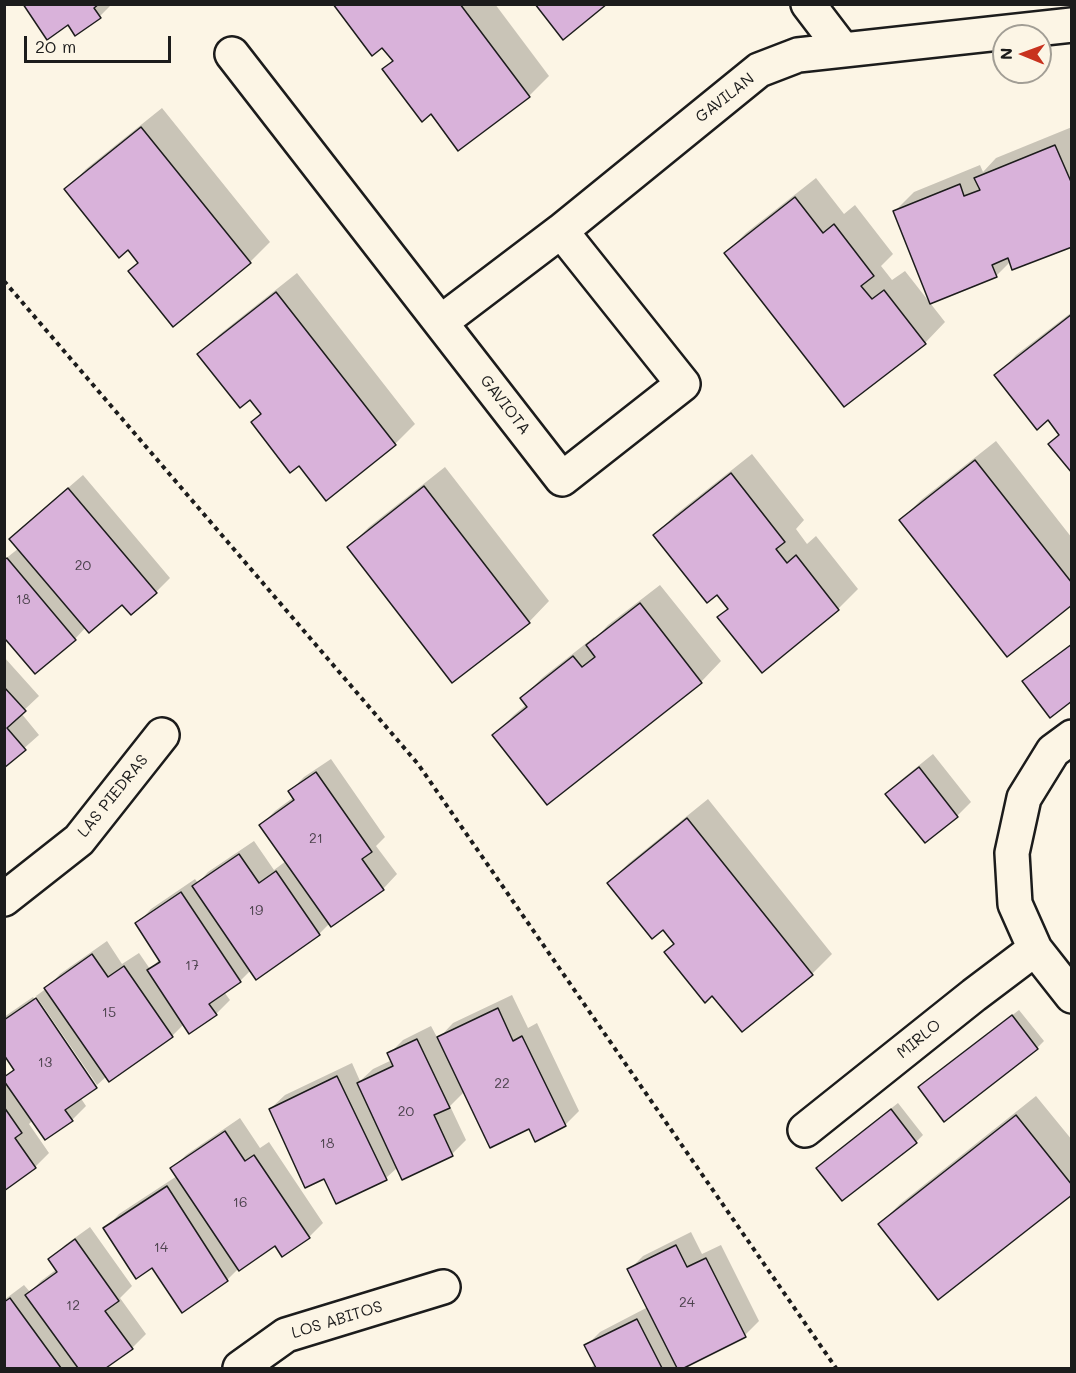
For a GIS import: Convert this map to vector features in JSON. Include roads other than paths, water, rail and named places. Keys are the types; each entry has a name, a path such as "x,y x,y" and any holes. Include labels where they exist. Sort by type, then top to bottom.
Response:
{"street":[{"path":"808,4 843,50"},
{"name":"GAVILAN","path":"441,322 561,231 759,70 798,55 1071,25"},
{"name":"GAVIOTA","path":"232,54 562,479 683,384 561,231"},
{"name":"LAS PIEDRAS","path":"4,900 79,840 162,735"},
{"path":"1071,737 1053,751 1024,798 1012,853 1015,904 1035,949 1071,996"},
{"name":"MIRLO","path":"805,1130 1035,949"},
{"name":"LOS ABITOS","path":"240,1368 286,1335 443,1287"}]}
